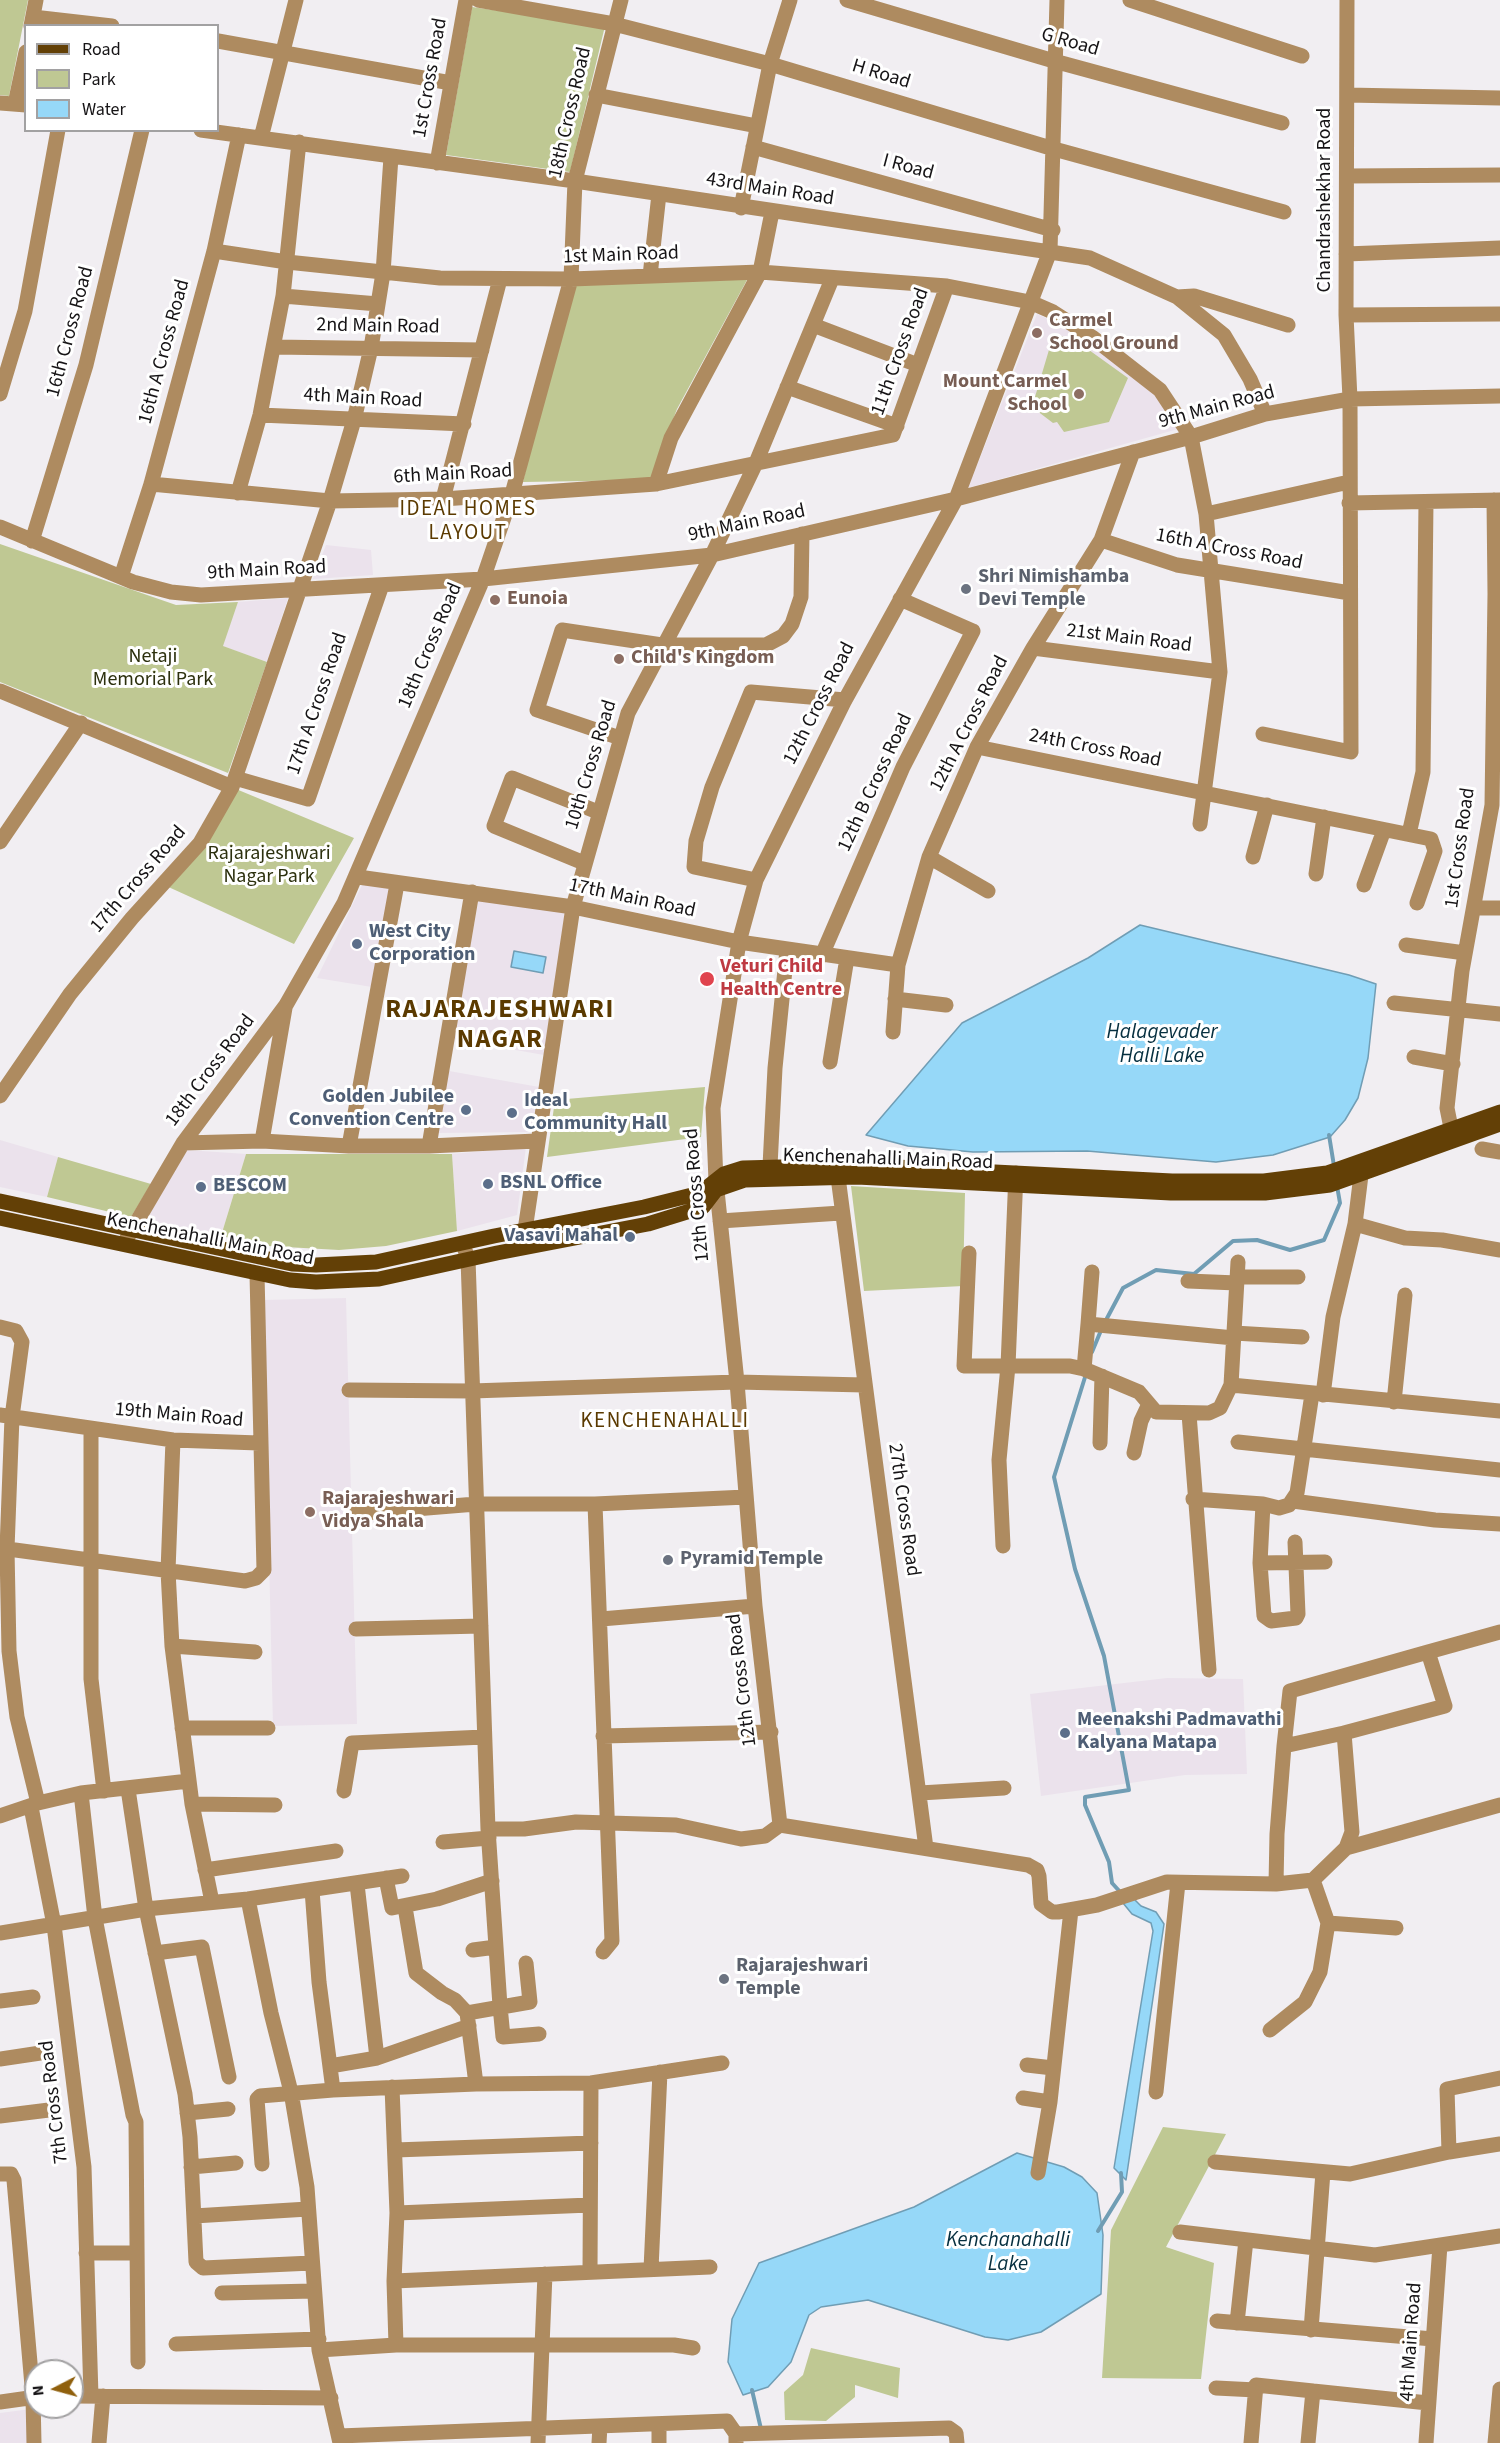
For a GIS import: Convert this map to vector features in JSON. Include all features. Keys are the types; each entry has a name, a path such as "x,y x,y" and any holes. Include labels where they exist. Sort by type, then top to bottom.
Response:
{"main road":[{"name":"Kenchenahalli Main Road","path":"1350,1174 1451,1128 1500,1112"},
{"name":"Kenchenahalli Main Road","path":"0,1201 131,1231 292,1263 316,1265 376,1262 644,1207 700,1193 716,1185 733,1171 770,1166 857,1165 1016,1179 1245,1194 1350,1174 1500,1124"},
{"name":"Kenchenahalli Main Road","path":"716,1185 765,1178 1016,1179"},
{"name":"Kenchenahalli Main Road","path":"0,1218 257,1274 316,1282 379,1279 648,1224 703,1207 716,1185"}],"street":[{"path":"36,0 32,21 80,24"},
{"path":"261,138 296,0"},
{"name":"1st Cross Road","path":"437,163 466,0"},
{"name":"H Road","path":"478,0 615,24 770,64 1054,149 1284,212"},
{"name":"18th Cross Road","path":"122,1246 183,1143 286,1005 358,877 483,579 512,494 572,279 575,181 621,0"},
{"path":"741,208 770,64 790,0"},
{"name":"G Road","path":"847,0 1054,61 1282,123"},
{"name":"12th Cross Road","path":"780,1825 755,1606 737,1382 716,1185 713,1108 739,942 756,880 845,699 956,499 1050,252 1053,230 1054,61 1057,0"},
{"path":"1130,0 1302,56"},
{"name":"Chandrashekhar Road","path":"1263,734 1352,752 1350,399 1346,315 1347,0"},
{"path":"219,41 451,83"},
{"path":"13,104 24,60"},
{"path":"596,95 758,126"},
{"path":"1347,95 1500,98"},
{"path":"0,394 25,310 58,132"},
{"name":"16th Cross Road","path":"32,541 86,365 142,132"},
{"name":"43rd Main Road","path":"216,132 575,181 741,208 1090,258 1177,297 1224,335 1250,379 1265,414"},
{"name":"16th A Cross Road","path":"121,577 151,484 214,251 239,135"},
{"path":"238,493 260,415 283,296 298,142"},
{"name":"I Road","path":"753,147 1053,230"},
{"name":"17th Cross Road","path":"0,1095 70,994 145,903 200,843 234,782 330,501 354,420 371,348 383,273 391,156"},
{"path":"1347,176 1500,175"},
{"path":"650,276 659,194"},
{"path":"656,484 671,438 760,272 772,212"},
{"path":"1346,254 1500,248"},
{"name":"1st Main Road","path":"214,251 383,273 500,279 572,279 760,272 947,286 1030,302"},
{"path":"443,499 500,279"},
{"name":"10th Cross Road","path":"525,1230 536,1141 573,907 598,812 628,713 662,645 712,555 755,465 832,279"},
{"name":"11th Cross Road","path":"755,465 893,435 947,286"},
{"path":"283,296 378,304"},
{"path":"1177,297 1194,296 1288,325"},
{"path":"1030,302 1053,312 1092,337 1160,390 1191,437 1206,514 1220,672 1200,824"},
{"path":"1346,315 1500,314"},
{"path":"813,326 918,366"},
{"name":"2nd Main Road","path":"274,347 482,350"},
{"path":"787,387 897,426"},
{"name":"9th Main Road","path":"0,527 121,577 171,592 201,595 300,591 483,579 712,555 956,499 1191,437 1265,414 1350,399 1500,396"},
{"name":"4th Main Road","path":"260,415 464,424"},
{"name":"12th A Cross Road","path":"893,1032 898,965 929,857 977,747 1033,648 1101,540 1133,452"},
{"name":"6th Main Road","path":"151,484 330,501 443,499 656,484 755,465"},
{"path":"1206,514 1349,482"},
{"path":"1349,503 1497,500"},
{"name":"1st Cross Road","path":"1451,1128 1447,1108 1465,953 1475,909 1492,805 1497,500"},
{"path":"1409,834 1423,772 1426,502"},
{"path":"620,738 537,710 562,630 662,645 766,645 783,636 792,624 801,597 802,534"},
{"name":"16th A Cross Road","path":"1101,540 1177,565 1350,594"},
{"name":"17th A Cross Road","path":"234,782 308,799 382,585"},
{"name":"12th B Cross Road","path":"822,955 903,767 973,631 900,599"},
{"name":"21st Main Road","path":"1033,648 1220,672"},
{"path":"0,691 234,782"},
{"path":"756,880 694,867 696,842 712,787 751,692 845,699"},
{"path":"0,842 81,723"},
{"name":"24th Cross Road","path":"977,747 1204,791 1431,839 1434,844 1417,903"},
{"path":"584,863 494,826 512,778 598,812"},
{"path":"1253,857 1267,805"},
{"path":"1316,874 1324,817"},
{"path":"1364,885 1384,830"},
{"path":"929,857 988,891"},
{"name":"17th Main Road","path":"358,877 573,907 739,942 898,965"},
{"path":"349,1146 397,884"},
{"path":"429,1146 472,892"},
{"path":"1475,909 1500,908"},
{"path":"1406,945 1465,953"},
{"path":"770,1166 775,1068 787,950"},
{"path":"830,1062 847,958"},
{"path":"895,999 946,1005"},
{"path":"1394,1003 1500,1014"},
{"path":"262,1141 286,1005"},
{"path":"1414,1057 1453,1064"},
{"path":"183,1143 262,1141 349,1146 429,1146 536,1141"},
{"path":"1482,1149 1500,1152"},
{"path":"1193,1499 1263,1504 1284,1508 1293,1501 1355,1224 1350,1174"},
{"name":"27th Cross Road","path":"838,1177 926,1848"},
{"path":"1003,1546 999,1460 1008,1366 1016,1179"},
{"path":"720,1221 841,1213"},
{"path":"1355,1224 1406,1238 1442,1240 1500,1250"},
{"path":"463,1243 468,1259 484,1737 500,2006 503,2037 539,2034"},
{"path":"969,1253 964,1366 1008,1366 1092,1372 1139,1392 1156,1412 1209,1413 1220,1408 1231,1385 1238,1274"},
{"path":"1092,1272 1101,1325 1092,1372 1100,1443"},
{"name":"19th Main Road","path":"6,1416 172,1440 259,1443 257,1274"},
{"path":"1188,1281 1238,1274 1298,1277"},
{"path":"1394,1402 1405,1295"},
{"path":"1101,1325 1234,1335 1302,1337"},
{"name":"7th Cross Road","path":"0,1327 16,1331 22,1342 6,1416 3,1548 9,1651 17,1717 54,1925 78,2158 99,2443"},
{"path":"349,1390 472,1391 737,1382 864,1386"},
{"path":"1231,1385 1500,1411"},
{"path":"1134,1453 1141,1421 1149,1404"},
{"path":"1189,1414 1193,1499 1209,1670"},
{"path":"91,1429 91,1679 104,1791"},
{"path":"172,1440 168,1571 172,1646 192,1804 212,1902"},
{"path":"1238,1442 1500,1470"},
{"path":"3,1548 245,1581 256,1578 264,1570 259,1443"},
{"path":"354,1514 476,1504 595,1503 746,1497"},
{"path":"1293,1501 1435,1520 1500,1524"},
{"path":"595,1503 612,1941 603,1952"},
{"path":"1263,1504 1260,1563 1264,1616 1271,1620 1296,1618 1298,1614 1294,1563 1295,1542"},
{"path":"1260,1563 1325,1562"},
{"path":"601,1619 755,1606"},
{"path":"356,1629 481,1626"},
{"path":"1276,1884 1277,1834 1290,1691 1500,1632"},
{"path":"172,1646 255,1652"},
{"path":"1284,1746 1344,1733 1445,1706 1428,1652"},
{"path":"182,1728 268,1728"},
{"path":"603,1736 771,1732"},
{"path":"443,1842 576,1822 609,1825 676,1825 741,1839 765,1836 780,1825 1028,1865 1037,1870 1039,1875 1041,1904 1052,1911 1071,1910 1097,1905 1123,1894 1167,1882 1276,1884 1312,1880 1346,1848 1352,1832 1344,1733"},
{"path":"344,1791 352,1743 484,1737"},
{"path":"0,1816 81,1793 189,1781"},
{"path":"920,1793 1004,1788"},
{"path":"128,1789 146,1909 180,2059 187,2113 195,2259 202,2268 312,2263"},
{"path":"81,1793 95,1918 130,2104 136,2122 138,2362"},
{"path":"192,1804 275,1805"},
{"path":"1346,1848 1500,1805"},
{"path":"205,1870 336,1851"},
{"path":"0,1933 146,1909 248,1899 402,1876"},
{"path":"386,1878 391,1908 405,1907 492,1881"},
{"path":"1270,2030 1305,2002 1320,1972 1328,1923 1312,1880"},
{"path":"1156,2092 1178,1883"},
{"path":"357,1884 377,2058"},
{"path":"312,1890 319,1982 333,2090"},
{"path":"248,1899 271,2013 291,2092 308,2209 319,2344 339,2439 538,2436 600,2426 727,2421 736,2439 949,2428 956,2433 957,2443"},
{"path":"405,1907 416,1973 441,1993 455,2000 468,2019 476,2084"},
{"path":"1038,2173 1050,2102 1071,1910"},
{"path":"1328,1923 1396,1928"},
{"path":"155,1953 202,1947 229,2077"},
{"path":"473,1950 496,1947"},
{"path":"330,2066 377,2058 500,2006 530,2002 526,1962"},
{"path":"0,2001 33,1997"},
{"path":"0,2059 47,2052"},
{"path":"262,2164 257,2098 291,2092 392,2087 591,2083 722,2063"},
{"path":"1027,2065 1053,2068"},
{"path":"651,2270 660,2072"},
{"path":"1449,2152 1447,2089 1500,2078"},
{"path":"590,2272 591,2083"},
{"path":"392,2087 397,2213 394,2280 396,2345"},
{"path":"1023,2098 1050,2102"},
{"path":"187,2113 228,2109"},
{"path":"0,2116 49,2110"},
{"path":"394,2150 591,2143"},
{"path":"1215,2162 1350,2174 1449,2152 1500,2144"},
{"path":"191,2167 236,2163"},
{"path":"1311,2330 1323,2172"},
{"path":"0,2174 11,2174 14,2180 30,2359"},
{"path":"397,2213 590,2205"},
{"path":"194,2216 308,2209"},
{"path":"1180,2232 1375,2254 1500,2236"},
{"path":"1237,2323 1246,2240"},
{"name":"4th Main Road","path":"1426,2443 1440,2245"},
{"path":"86,2253 137,2253"},
{"path":"394,2280 711,2267"},
{"path":"538,2436 545,2274"},
{"path":"222,2293 314,2291"},
{"path":"1217,2321 1433,2339"},
{"path":"176,2344 674,2345 693,2348"},
{"path":"1251,2443 1256,2385 1428,2403"},
{"path":"1216,2388 1256,2390"},
{"path":"1495,2443 1500,2389"},
{"path":"1308,2443 1313,2391"},
{"path":"84,2396 331,2398"},
{"path":"0,2402 24,2398"},
{"path":"34,2419 34,2443"},
{"path":"659,2424 659,2443"},
{"path":"599,2443 600,2426"}],"shaded area":[{"name":"Mount Carmel School","path":"1037,314 1071,330 1137,378 1170,410 1178,429 968,488"},
{"path":"326,545 371,550 373,575 313,579"},
{"path":"288,598 267,662 222,646 238,602"},
{"path":"363,883 391,889 372,987 317,978"},
{"path":"479,898 569,914 544,1055 453,1039"},
{"path":"449,1071 539,1087 531,1132 437,1133"},
{"path":"0,1140 58,1157 47,1197 0,1187"},
{"name":"BSNL Office","path":"526,1147 517,1215 457,1231 452,1154"},
{"name":"BESCOM","path":"187,1150 246,1154 221,1236 146,1220"},
{"name":"Rajarajeshwari Vidya Shala","path":"346,1298 357,1724 273,1726 263,1300"},
{"path":"1167,1678 1243,1679 1247,1774 1185,1775 1041,1796 1030,1694"},
{"path":"24,2410 24,2419 31,2419 31,2443 0,2443 0,2413"}],"green space":[{"path":"0,0 28,0 9,96 0,95"},
{"path":"472,7 605,26 570,172 446,155"},
{"path":"748,278 677,409 650,480 523,482 547,378 575,284"},
{"path":"1054,333 1082,345 1128,378 1109,422 1064,432 1057,422 1053,423 1032,407"},
{"name":"Netaji Memorial Park","path":"0,544 176,605 238,602 223,646 267,662 228,773 0,682"},
{"name":"Rajarajeshwari Nagar Park","path":"236,789 354,838 294,944 164,885"},
{"path":"705,1087 701,1137 547,1157 555,1100"},
{"path":"246,1154 452,1154 457,1231 386,1246 339,1250 268,1246 221,1236"},
{"path":"58,1157 151,1184 131,1217 47,1197"},
{"path":"851,1186 965,1193 963,1286 864,1291"},
{"path":"1163,2127 1226,2134 1166,2247 1214,2263 1201,2379 1102,2378 1111,2230"},
{"path":"811,2348 900,2368 898,2398 855,2385 855,2397 826,2421 785,2420 784,2392 803,2375"}],"water":[{"name":"Halagevader Halli Lake","path":"1140,925 1349,975 1376,984 1368,1058 1358,1098 1345,1120 1330,1137 1273,1155 1216,1162 1087,1151 973,1152 908,1146 866,1135 962,1023 1088,958"},
{"path":"514,951 546,957 543,973 511,967"},
{"path":"1132,1897 1141,1906 1156,1912 1164,1924 1126,2180 1114,2168 1153,1931 1151,1923 1132,1914 1123,1903"},
{"name":"Kenchanahalli Lake","path":"1017,2153 1064,2167 1082,2177 1097,2193 1103,2235 1101,2294 1041,2332 1008,2340 985,2337 868,2300 821,2307 809,2315 791,2362 768,2387 743,2395 728,2362 732,2319 759,2263 914,2207"}],"waterway":[{"path":"1329,1135 1334,1166"},
{"path":"1105,1322 1123,1288 1156,1270 1194,1274 1233,1241 1257,1240 1290,1250 1324,1240 1340,1203 1337,1186"},
{"path":"1092,1352 1102,1328"},
{"path":"1086,1374 1054,1477 1075,1569 1104,1656 1129,1790 1085,1797 1085,1805 1109,1862 1112,1883 1122,1894"},
{"path":"1098,2231 1122,2192 1121,2173"},
{"path":"752,2390 761,2429"}],"place":[{"name":"Carmel School Ground","path":"1037,333"},
{"name":"Mount Carmel School","path":"1079,394"},
{"name":"Shri Nimishamba Devi Temple","path":"966,589"},
{"name":"Eunoia","path":"495,600"},
{"name":"Child's Kingdom","path":"619,659"},
{"name":"West City Corporation","path":"357,944"},
{"name":"Veturi Child Health Centre","path":"707,979"},
{"name":"Golden Jubilee Convention Centre","path":"466,1110"},
{"name":"Ideal Community Hall","path":"512,1113"},
{"name":"BSNL Office","path":"488,1184"},
{"name":"BESCOM","path":"201,1187"},
{"name":"Vasavi Mahal","path":"630,1237"},
{"name":"Rajarajeshwari Vidya Shala","path":"310,1512"},
{"name":"Pyramid Temple","path":"668,1560"},
{"name":"Meenakshi Padmavathi Kalyana Matapa","path":"1065,1733"},
{"name":"Rajarajeshwari Temple","path":"724,1979"}],"district":[{"name":"IDEAL HOMES LAYOUT","path":"468,522"},
{"name":"RAJARAJESHWARI NAGAR","path":"500,1026"},
{"name":"KENCHENAHALLI","path":"665,1422"}]}
